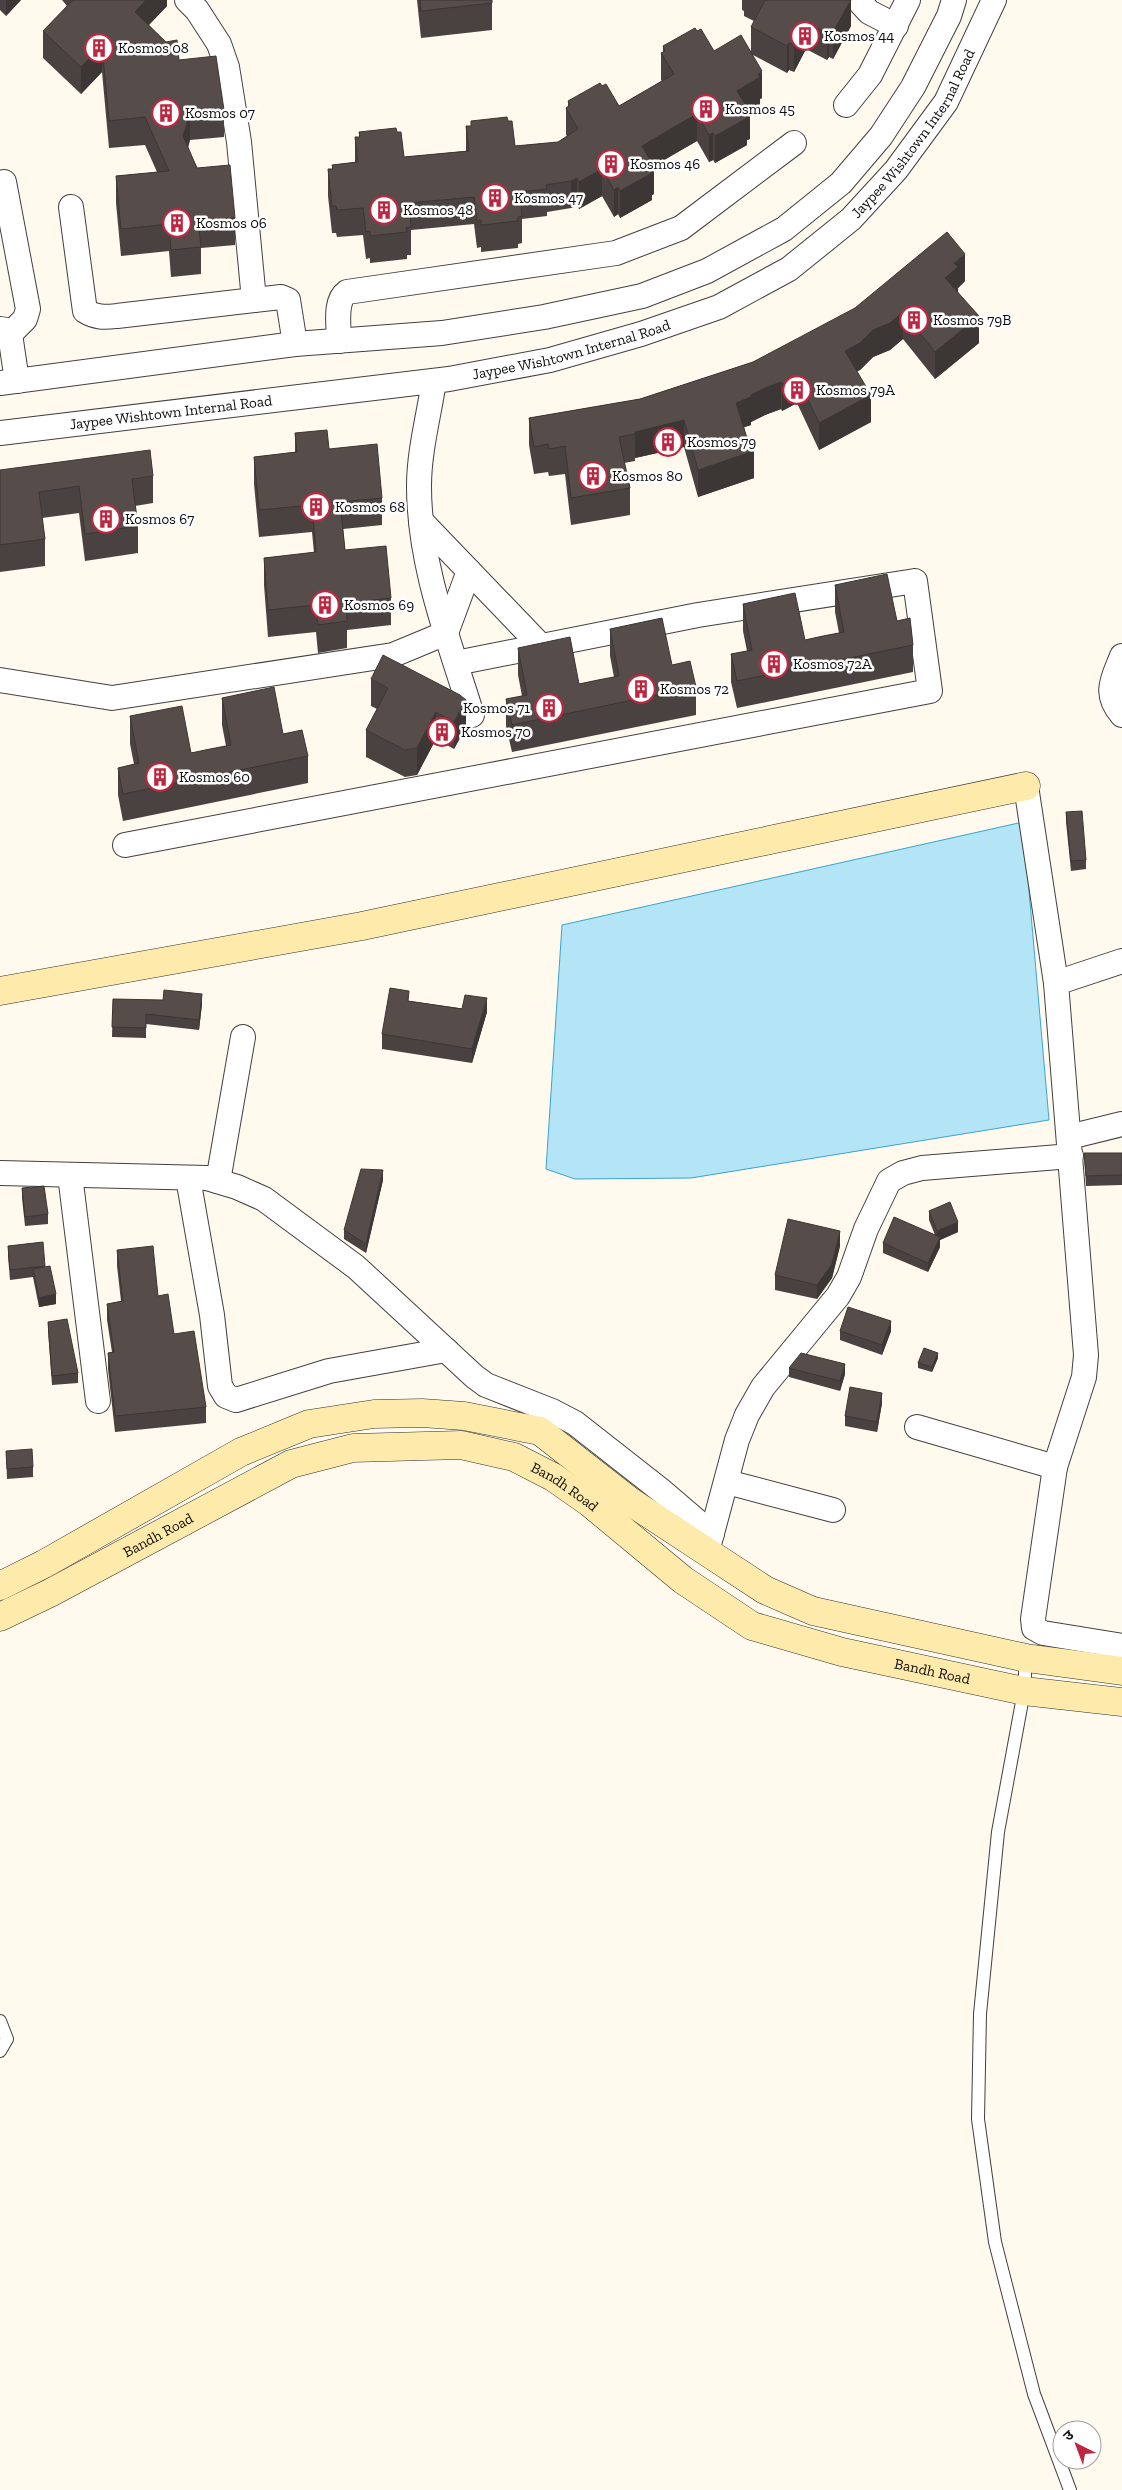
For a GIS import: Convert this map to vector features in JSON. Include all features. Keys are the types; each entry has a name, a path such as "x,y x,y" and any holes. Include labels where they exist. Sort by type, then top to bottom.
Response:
{"main road":[{"path":"0,991 362,926 1026,786"},
{"name":"Bandh Road","path":"0,1586 44,1564 241,1452 309,1424 374,1414 422,1413 464,1416 540,1431 631,1502 710,1543 765,1590 813,1611 1026,1658 1122,1671"},
{"name":"Bandh Road","path":"0,1617 50,1593 291,1464 353,1448 461,1446 514,1457 553,1477 590,1504 683,1580 752,1626 842,1652 1024,1690 1122,1702"},
{"path":"752,1626 765,1590"}],"street":[{"path":"187,0 197,10 218,44 228,67 239,142 254,300"},
{"path":"858,0 869,12 896,26"},
{"path":"846,106 870,75 908,0"},
{"name":"Jaypee Wishtown Internal Road","path":"9,382 295,344 451,332 544,317 642,296 707,271 784,229 841,183 881,136 913,87 949,16 954,0"},
{"name":"Jaypee Wishtown Internal Road","path":"0,433 434,380 550,360 641,334 719,307 789,269 851,218 896,170 946,102 994,0"},
{"path":"339,341 339,303 342,296 347,292 616,253 681,228 794,143"},
{"path":"4,182 28,309 25,319 5,332 9,382"},
{"path":"71,207 85,311 92,316 117,316 282,297 288,300 295,344"},
{"path":"641,334 642,296"},
{"path":"434,380 420,465 421,521 427,570 472,716"},
{"path":"421,521 541,646"},
{"path":"0,680 112,698 393,655 446,633 469,571"},
{"path":"125,845 930,691 915,581 698,615 456,662"},
{"path":"1122,656 1110,685 1113,705 1122,715"},
{"path":"1026,786 1056,983 1086,1355 1084,1377 1055,1467 1034,1602 1034,1628 1043,1633 1122,1646"},
{"path":"1056,983 1122,961"},
{"path":"218,1182 243,1037"},
{"path":"0,1174 207,1178 264,1199 356,1267 486,1385 552,1411 591,1434 710,1543 737,1440 748,1414 763,1387 838,1296 849,1277 866,1229 889,1181 903,1173 922,1168 1070,1146 1122,1124"},
{"path":"70,1175 98,1401"},
{"path":"188,1178 212,1315 220,1386 226,1396 236,1400 243,1399 328,1372 446,1350"},
{"path":"917,1427 1055,1467"},
{"path":"727,1482 833,1510"}],"lane":[{"path":"1026,1658 1024,1690 998,1832 980,2014 978,2119 995,2242 1034,2394 1070,2490"},
{"path":"0,2021 7,2039 0,2051"}],"water":[{"path":"1023,822 1049,1120 691,1178 575,1179 546,1169 562,925"}],"building":[{"path":"73,0 146,0 135,12 166,42 177,40 179,60 216,56 224,110 190,113 183,136 197,168 230,165 235,218 198,221 201,247 171,250 169,224 121,229 116,176 169,171 145,117 109,121 102,45 81,67 43,31"},
{"path":"420,0 492,0 492,3 421,11"},
{"path":"765,0 851,0 833,32 829,29 827,33 806,22 794,45 789,43 787,46 751,27"},
{"path":"695,28 697,31 701,29 714,51 741,35 762,71 758,74 760,77 737,91 750,112 745,114 747,118 715,136 713,133 709,135 697,114 642,146 654,167 650,169 652,173 620,191 618,187 614,190 602,169 579,182 577,178 571,181 546,185 547,189 520,192 522,216 518,217 518,221 481,225 481,220 477,221 474,197 409,203 411,227 406,228 407,232 370,236 370,231 366,232 363,208 337,210 336,206 332,206 328,169 333,169 332,165 358,162 355,137 360,137 359,132 396,128 397,132 401,132 404,157 469,151 466,126 471,126 471,121 507,117 508,121 512,121 515,146 558,142 578,129 566,108 570,105 568,101 600,83 602,86 606,84 619,106 674,74 661,53 665,51 663,46"},
{"path":"947,232 965,254 954,263 958,267 945,278 979,316 935,352 903,312 890,323 873,330 860,343 845,351 871,395 819,423 797,376 782,384 781,382 765,388 751,395 751,397 736,403 747,438 749,437 754,451 698,470 684,420 635,432 635,434 619,437 630,488 571,498 565,446 549,449 548,444 534,447 529,418 640,399 753,362 855,308"},
{"path":"327,430 329,449 377,444 382,498 340,502 345,550 386,546 391,598 346,603 347,621 318,625 316,605 268,610 264,558 316,552 312,505 259,510 254,457 297,452 295,433"},
{"path":"150,450 153,476 132,479 138,526 85,534 79,486 39,492 45,539 0,545 0,470"},
{"path":"887,574 897,621 910,618 913,645 737,681 731,654 752,650 743,604 795,593 805,640 844,632 835,585"},
{"path":"662,618 672,665 690,661 696,687 512,725 506,699 527,695 518,648 570,637 579,684 619,676 610,629"},
{"path":"383,655 460,695 466,700 454,722 436,712 417,748 405,750 366,730 388,688 371,679"},
{"path":"274,687 283,734 302,730 308,756 123,794 118,768 139,763 130,716 182,706 191,753 231,745 222,698"},
{"path":"1082,811 1086,860 1071,861 1066,812"},
{"path":"390,988 409,991 408,1001 462,1009 465,995 487,998 472,1049 382,1034"},
{"path":"164,990 202,994 199,1020 146,1014 146,1028 112,1027 113,999 163,1000"},
{"path":"1084,1153 1122,1153 1122,1175 1086,1176"},
{"path":"361,1169 383,1170 366,1244 344,1230"},
{"path":"44,1186 48,1214 25,1217 22,1188"},
{"path":"950,1202 958,1222 937,1231 929,1211"},
{"path":"894,1217 940,1237 928,1263 883,1243"},
{"path":"788,1219 840,1231 832,1264 817,1285 775,1275"},
{"path":"43,1242 45,1266 10,1270 8,1246"},
{"path":"153,1246 158,1296 168,1294 174,1334 194,1331 206,1407 115,1416 108,1353 114,1352 107,1304 123,1301 117,1250"},
{"path":"50,1266 56,1294 39,1298 33,1269"},
{"path":"848,1307 891,1321 882,1345 840,1331"},
{"path":"67,1319 78,1373 52,1376 48,1322"},
{"path":"924,1348 938,1353 932,1367 918,1363"},
{"path":"801,1353 845,1364 840,1381 789,1368"},
{"path":"850,1387 882,1393 877,1422 845,1416"},
{"path":"32,1449 33,1467 7,1469 6,1451"}],"place":[{"name":"Kosmos 44","path":"805,36"},
{"name":"Kosmos 08","path":"99,48"},
{"name":"Kosmos 45","path":"706,109"},
{"name":"Kosmos 07","path":"166,113"},
{"name":"Kosmos 46","path":"611,164"},
{"name":"Kosmos 47","path":"495,198"},
{"name":"Kosmos 48","path":"384,210"},
{"name":"Kosmos 06","path":"177,223"},
{"name":"Kosmos 79B","path":"914,320"},
{"name":"Kosmos 79A","path":"797,390"},
{"name":"Kosmos 79","path":"668,442"},
{"name":"Kosmos 80","path":"593,476"},
{"name":"Kosmos 68","path":"316,507"},
{"name":"Kosmos 67","path":"106,519"},
{"name":"Kosmos 69","path":"325,605"},
{"name":"Kosmos 72A","path":"774,664"},
{"name":"Kosmos 72","path":"641,689"},
{"name":"Kosmos 71","path":"549,708"},
{"name":"Kosmos 70","path":"442,732"},
{"name":"Kosmos 60","path":"160,777"}]}
